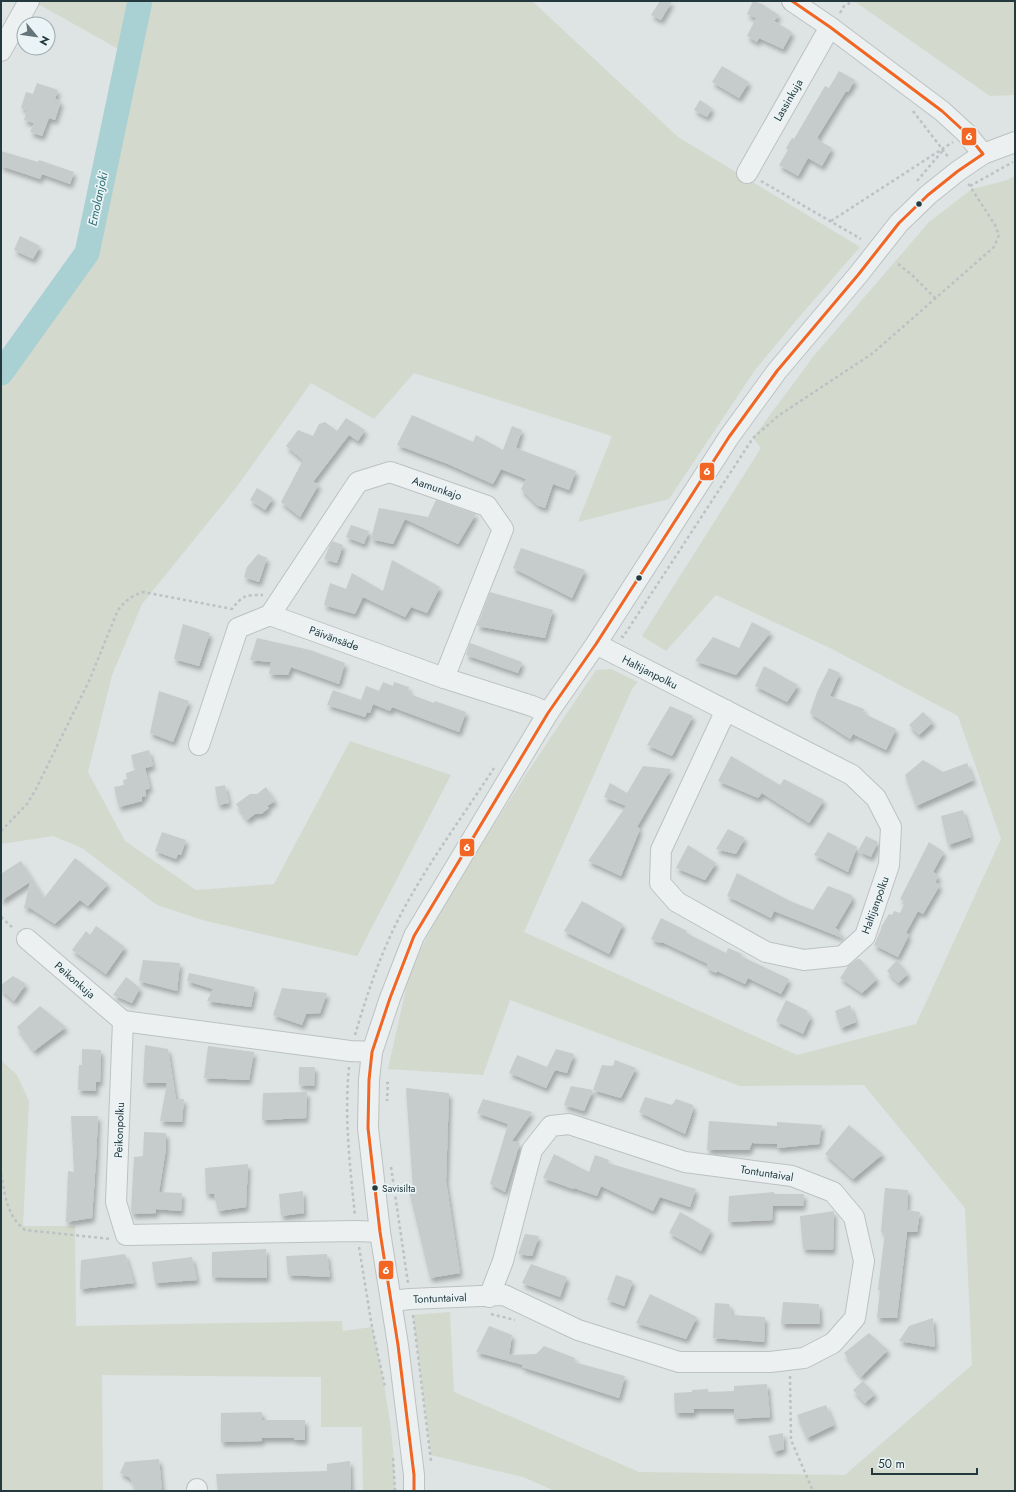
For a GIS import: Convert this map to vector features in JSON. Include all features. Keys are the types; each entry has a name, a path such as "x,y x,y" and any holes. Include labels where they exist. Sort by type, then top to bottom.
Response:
{"street":[{"path":"1,51 28,1"},
{"path":"792,1 830,27 942,110 966,133 983,154"},
{"name":"Lassinkuja","path":"747,173 830,27"},
{"path":"414,1491 414,1475 392,1301 380,1232 368,1128 369,1080 372,1052 390,998 414,936 548,713 596,644 729,437 777,371 858,275 899,223 928,195 958,171 983,154 1015,142"},
{"name":"Aamunkajo","path":"270,615 358,482 390,472 487,506 503,529 444,678"},
{"path":"199,745 238,628 270,615"},
{"name":"Päivänsäde","path":"270,615 444,678 532,706 548,713"},
{"name":"Haltijanpolku","path":"596,644 726,710 852,775 876,798 891,827 889,865 865,936 843,956 804,960 766,952 677,902 660,883 661,850 726,710"},
{"name":"Peikonkuja","path":"27,939 123,1021"},
{"path":"123,1021 350,1051 372,1052"},
{"name":"Peikonpolku","path":"123,1021 116,1202 126,1235"},
{"name":"Tontuntaival","path":"392,1301 410,1299 489,1297 504,1295 578,1330 679,1362 770,1362 804,1358 833,1343 855,1318 864,1261 854,1217 833,1192 792,1176 685,1162 569,1124 551,1126 532,1150 503,1261 489,1297"},
{"path":"126,1235 356,1231 380,1232"}],"path":[{"path":"831,221 944,149"},
{"path":"970,186 1015,161"},
{"path":"623,637 753,438 778,416 874,353 994,247 999,235 995,225 970,186 958,171"},
{"path":"747,173 861,239"},
{"path":"898,264 911,274 935,298"},
{"path":"1,831 14,820 36,790 89,681 118,610 124,602 132,595 143,592 232,609"},
{"path":"386,1393 372,1327 356,1231 347,1141 346,1106 350,1051 359,1020 384,950 401,914 496,765"},
{"path":"1,1174 10,1214 16,1223 25,1230 114,1239 126,1235"},
{"path":"789,1360 791,1440 813,1491"},
{"path":"393,1452 395,1491"}],"shaded area":[{"path":"33,1 532,1 678,137 860,247 755,370 669,499 578,522 612,436 414,373 374,419 311,383 235,489 142,604 112,675 88,772 125,841 196,890 274,884 350,741 451,775 357,956 206,921 157,905 82,848 53,836 1,844 1,373 87,253 129,55"},
{"path":"854,1 1015,1 1015,95 990,96"},
{"path":"1015,176 1015,1491 555,1491 523,1477 431,1455 413,1315 450,1312 454,1392 639,1472 845,1475 972,1365 965,1208 864,1085 740,1086 510,1000 483,1075 388,1069 410,971 445,901 523,779 596,670 611,669 638,682 632,689 524,932 797,1055 916,1024 1001,839 958,716 832,649 716,595 666,651 642,636 761,448 753,438 813,357 929,222 972,189 1004,181"},
{"path":"1,1060 17,1075 29,1101 23,1226 75,1226 76,1326 342,1321 343,1331 372,1327 385,1388 391,1429 395,1470 395,1491 363,1491 362,1427 321,1427 321,1377 102,1375 103,1491 1,1491"}],"building":[{"path":"660,1 672,1 661,20 651,15"},
{"path":"753,1 762,4 779,15 774,21 792,32 783,49 759,38 757,42 747,36 756,18 747,14"},
{"path":"722,66 749,82 739,98 712,82"},
{"path":"839,71 855,80 848,92 846,91 817,138 832,148 822,166 808,158 798,176 779,165 788,150 786,148 792,138 794,139 825,86 829,88"},
{"path":"37,83 58,90 55,99 61,101 55,120 49,118 42,136 30,132 34,123 24,120 27,110 21,108 26,92 33,94"},
{"path":"700,100 712,108 707,117 694,110"},
{"path":"1,151 38,162 39,160 74,172 70,184 42,174 40,179 1,166"},
{"path":"20,236 40,246 33,259 14,250"},
{"path":"412,415 473,442 476,435 503,450 512,426 522,430 516,448 576,471 569,490 553,484 545,508 537,505 521,489 526,479 501,469 493,484 448,464 397,445"},
{"path":"346,418 365,430 358,441 349,435 313,482 319,484 300,517 281,502 303,460 286,446 298,430 313,436 319,424 325,422 337,431"},
{"path":"257,488 273,498 265,510 250,500"},
{"path":"436,500 476,514 458,544 405,519 393,544 371,539 379,508 428,517"},
{"path":"351,525 369,531 364,544 346,537"},
{"path":"332,541 343,545 337,563 324,559"},
{"path":"521,548 585,570 572,598 513,568"},
{"path":"258,554 267,558 259,582 244,577 247,567"},
{"path":"392,560 440,587 427,613 411,607 405,617 363,597 355,614 324,605 330,583 346,589 352,573 383,591"},
{"path":"490,592 553,610 545,638 477,626"},
{"path":"752,622 771,632 736,675 695,661 713,637 739,648"},
{"path":"183,624 210,633 199,666 174,659"},
{"path":"257,638 310,650 345,663 339,684 291,667 288,675 269,674 271,662 250,660"},
{"path":"470,643 522,662 518,673 466,655"},
{"path":"764,666 798,685 787,702 755,686"},
{"path":"829,668 840,673 830,696 864,709 863,713 896,729 886,750 853,734 850,739 810,713 817,692"},
{"path":"383,682 393,686 394,682 409,687 408,691 412,693 412,695 466,712 459,732 392,707 390,711 373,704 370,713 367,712 365,717 327,705 333,690 361,700 366,686 379,691"},
{"path":"159,691 189,701 173,742 150,733"},
{"path":"670,706 693,716 672,756 647,745"},
{"path":"923,712 933,722 919,735 909,725"},
{"path":"149,750 153,766 145,768 150,788 145,790 146,796 142,797 142,801 119,807 114,787 124,785 123,780 127,779 126,773 135,770 131,755"},
{"path":"731,756 780,785 784,779 824,800 809,823 762,793 758,798 718,781"},
{"path":"923,760 943,772 967,763 974,780 916,806 905,775"},
{"path":"643,766 671,769 637,827 640,829 621,876 588,861 626,806 604,797 610,783 627,793"},
{"path":"225,785 229,803 218,805 215,787"},
{"path":"266,787 275,801 267,806 269,808 261,814 255,814 247,820 236,804 250,794 257,794"},
{"path":"963,810 971,837 948,845 941,816"},
{"path":"728,829 745,838 736,854 716,849"},
{"path":"162,832 186,840 181,855 178,854 176,859 155,851"},
{"path":"828,832 857,847 848,872 814,855"},
{"path":"866,836 878,842 871,857 858,851"},
{"path":"929,842 944,852 933,872 939,876 935,882 940,885 923,914 918,911 906,933 909,935 898,957 874,945 881,927 889,914 892,915 894,911 900,913 905,902 900,899"},
{"path":"688,845 716,863 705,880 676,868"},
{"path":"75,858 108,884 88,906 80,900 55,924 30,908 24,908 30,882 1,901 1,874 21,861 44,898"},
{"path":"737,873 790,901 813,910 828,886 852,895 852,900 836,927 834,926 845,939 774,911 771,918 727,896"},
{"path":"582,901 623,924 609,954 564,931"},
{"path":"661,918 687,931 686,933 726,953 728,948 742,954 741,956 789,979 781,994 748,978 745,984 717,971 716,973 706,968 708,964 662,942 660,943 651,939"},
{"path":"96,926 125,947 106,974 72,950 86,931 90,935"},
{"path":"857,959 860,959 877,979 862,993 840,978 848,966"},
{"path":"143,960 180,963 177,991 139,981"},
{"path":"897,960 908,974 898,983 887,971"},
{"path":"189,973 255,987 251,1007 207,1001 213,989 187,981"},
{"path":"13,976 26,984 14,1001 1,990 1,985"},
{"path":"126,977 140,988 132,1003 113,995"},
{"path":"282,988 327,993 320,1013 306,1014 302,1025 273,1015"},
{"path":"786,1000 808,1011 806,1013 811,1016 803,1034 776,1021"},
{"path":"850,1005 856,1022 841,1028 835,1011"},
{"path":"40,1006 66,1027 34,1051 17,1027"},
{"path":"145,1045 168,1049 176,1099 184,1099 182,1122 160,1121 167,1083 143,1083"},
{"path":"208,1046 254,1052 249,1080 204,1078"},
{"path":"82,1049 101,1050 100,1082 96,1082 96,1091 78,1090 79,1065 82,1065"},
{"path":"556,1049 574,1054 567,1073 555,1070 546,1088 509,1073 517,1055 547,1067"},
{"path":"615,1060 636,1068 621,1098 593,1090 602,1065 613,1066"},
{"path":"299,1067 315,1067 314,1086 299,1085"},
{"path":"571,1086 593,1090 584,1111 564,1105"},
{"path":"406,1088 449,1093 446,1181 460,1273 430,1278 409,1191 413,1190"},
{"path":"307,1092 306,1118 262,1120 263,1093"},
{"path":"645,1097 672,1105 676,1099 693,1105 693,1110 685,1134 639,1112"},
{"path":"483,1099 532,1112 512,1141 520,1143 505,1192 490,1184 508,1124 477,1113"},
{"path":"71,1116 98,1116 96,1160 92,1218 66,1222 68,1171 74,1172"},
{"path":"709,1121 777,1126 777,1122 822,1125 819,1144 777,1148 777,1144 752,1143 749,1150 707,1150"},
{"path":"849,1125 883,1154 853,1179 825,1154"},
{"path":"144,1132 166,1133 166,1149 159,1192 182,1193 181,1211 156,1209 156,1213 132,1214 134,1157 143,1156"},
{"path":"554,1154 589,1172 595,1155 609,1160 608,1163 696,1189 690,1207 660,1197 653,1211 601,1186 597,1196 543,1178"},
{"path":"248,1164 246,1207 218,1211 214,1194 206,1194 205,1168"},
{"path":"885,1188 908,1190 907,1210 920,1212 917,1232 907,1232 897,1318 877,1318 880,1290 878,1290 885,1232 881,1232"},
{"path":"303,1191 304,1213 281,1216 279,1194"},
{"path":"774,1192 774,1194 804,1194 803,1206 773,1206 772,1220 728,1222 729,1196"},
{"path":"834,1211 833,1250 803,1249 800,1216"},
{"path":"680,1212 711,1230 701,1251 669,1233"},
{"path":"525,1234 539,1236 532,1256 518,1254"},
{"path":"266,1249 267,1278 212,1277 212,1252"},
{"path":"125,1254 134,1283 80,1289 81,1260"},
{"path":"327,1254 330,1277 288,1275 286,1256"},
{"path":"192,1257 197,1280 155,1283 152,1262"},
{"path":"531,1264 567,1277 560,1297 522,1283"},
{"path":"616,1275 633,1281 624,1306 607,1300"},
{"path":"650,1294 697,1317 686,1339 636,1323"},
{"path":"783,1302 819,1304 820,1324 781,1324"},
{"path":"715,1303 729,1304 732,1315 765,1317 764,1342 713,1338"},
{"path":"933,1318 935,1347 899,1341 909,1326"},
{"path":"489,1326 512,1335 509,1355 536,1354 544,1346 575,1358 574,1362 625,1376 619,1398 522,1367 523,1365 476,1352"},
{"path":"869,1333 888,1350 861,1377 844,1353"},
{"path":"863,1381 875,1394 865,1403 853,1390"},
{"path":"767,1384 770,1417 734,1419 734,1409 694,1409 694,1413 675,1413 674,1393 708,1389 708,1392 734,1391 734,1386"},
{"path":"826,1405 834,1425 807,1438 797,1415"},
{"path":"262,1412 262,1420 305,1420 305,1440 294,1440 294,1438 262,1438 262,1441 221,1442 221,1413"},
{"path":"783,1433 784,1449 774,1452 768,1436"},
{"path":"159,1459 162,1491 136,1491 130,1478 120,1473 125,1462"},
{"path":"350,1461 351,1491 218,1491 216,1474 327,1471 327,1464"}],"waterway":[{"name":"Emolanjoki","path":"1,373 87,253 140,1"}],"transit line":[{"name":"6","path":"414,1491 414,1475 398,1345 380,1232 368,1128 369,1080 372,1052 390,998 414,936 548,713 596,644 729,437 777,371 858,275 899,223 928,195 958,171 983,154 966,133 942,111 830,27 792,1"}],"place":[{"name":"Savisilta","path":"375,1188"}]}
